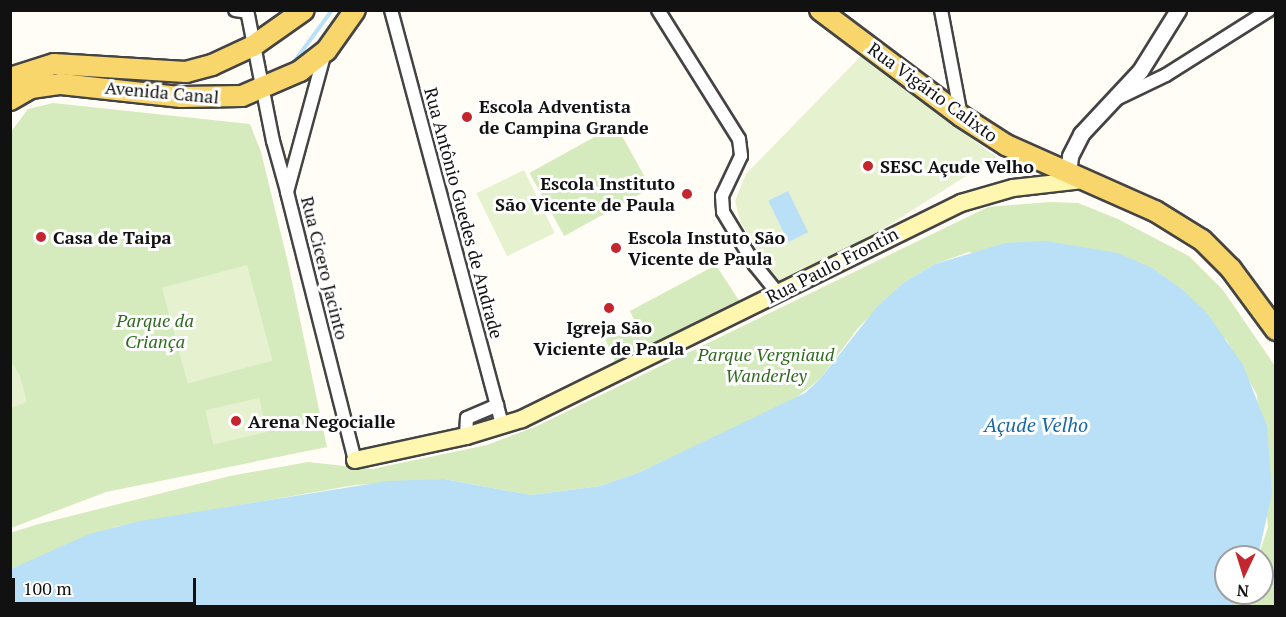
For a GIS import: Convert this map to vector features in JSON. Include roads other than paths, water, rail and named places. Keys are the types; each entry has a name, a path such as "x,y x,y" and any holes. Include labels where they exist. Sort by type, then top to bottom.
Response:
{"main road":[{"name":"Avenida Canal","path":"10,78 54,64 163,73 212,65 253,46 304,10"},
{"name":"Avenida Canal","path":"10,100 31,88 61,84 221,98 262,89 300,70 326,51 355,10"},
{"name":"Rua Vigário Calixto","path":"820,10 961,116 1006,144 1076,177"},
{"path":"212,65 219,76 221,98"},
{"name":"Rua Paulo Frontin","path":"355,460 466,436 502,424 624,371 961,203 1013,188 1076,177 1155,211 1202,240 1231,269 1275,330"}],"street":[{"name":"Rua Antônio Guedes de Andrade","path":"391,10 502,424"},
{"path":"658,10 740,139 741,156 723,196 723,212 755,265 778,293"},
{"path":"941,10 961,116"},
{"path":"1076,177 1070,156 1081,134 1118,98 1140,72 1178,10"},
{"path":"1118,98 1166,75 1269,10"},
{"path":"243,11 287,192"},
{"name":"Rua Cicero Jacinto","path":"326,51 287,192 355,460"},
{"path":"466,436 467,418 498,405"}],"water":[{"path":"788,191 808,232 788,242 768,201"},
{"name":"Açude Velho","path":"1045,241 1118,253 1152,268 1183,290 1207,313 1243,365 1267,426 1272,493 1261,545 1214,545 1214,605 1233,606 11,606 11,569 89,534 140,521 388,481 444,479 531,495 600,486 640,472 805,393 820,379 876,308 903,283 935,264 1005,243"}],"waterway":[{"path":"294,62 332,10"}],"place":[{"name":"Escola Adventista de Campina Grande","path":"467,117"},
{"name":"SESC Açude Velho","path":"868,166"},
{"name":"Escola Instituto São Vicente de Paula","path":"687,194"},
{"name":"Casa de Taipa","path":"41,237"},
{"name":"Escola Instuto São Vicente de Paula","path":"616,248"},
{"name":"Igreja São Viciente de Paula","path":"609,308"},
{"name":"Arena Negocialle","path":"236,421"}],"park label":[{"name":"Parque da Criança","path":"155,331"},
{"name":"Parque Vergniaud Wanderley","path":"766,365"}]}
